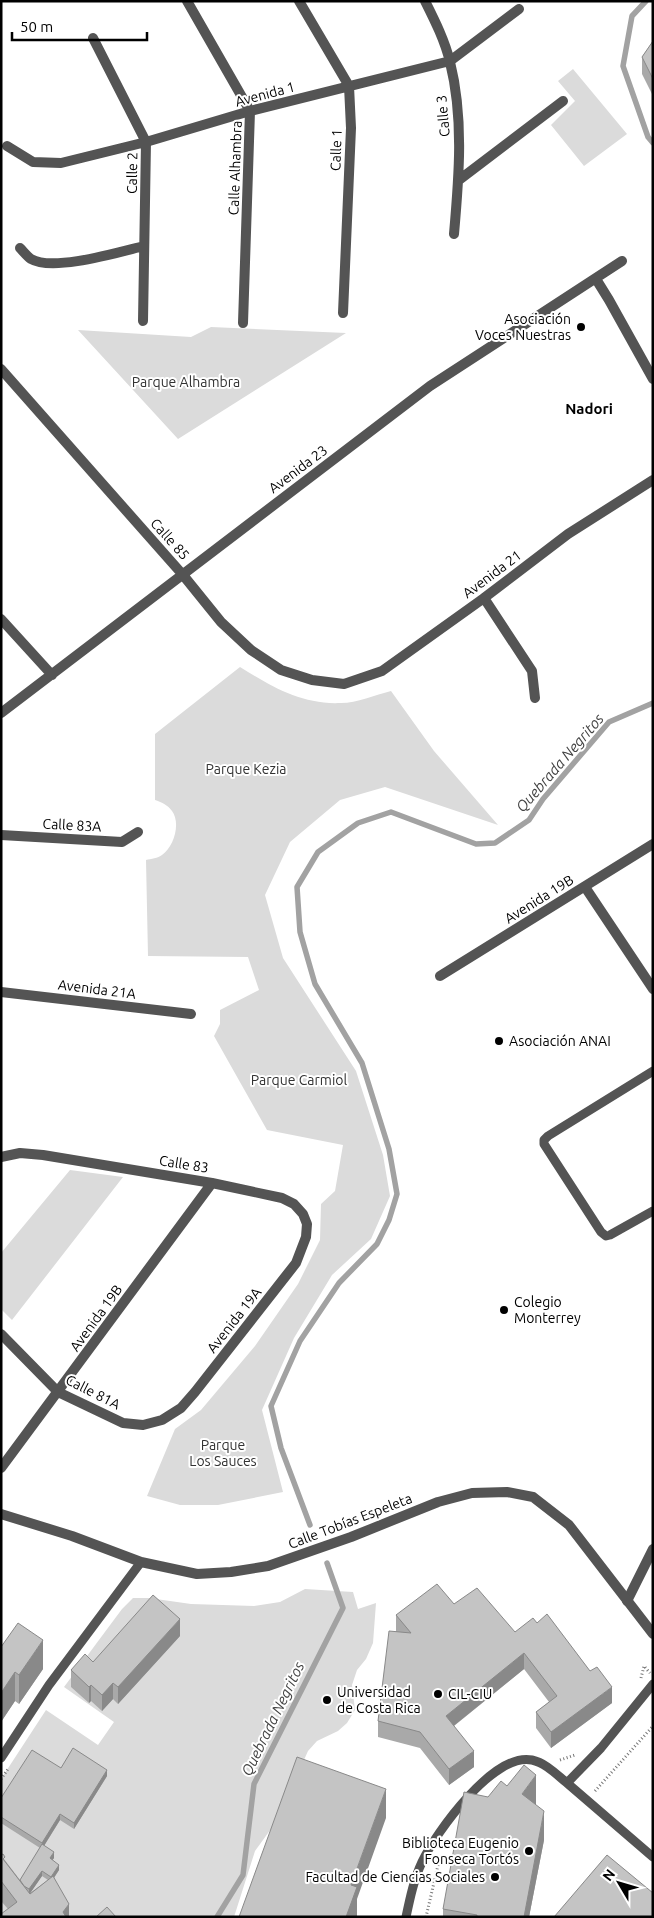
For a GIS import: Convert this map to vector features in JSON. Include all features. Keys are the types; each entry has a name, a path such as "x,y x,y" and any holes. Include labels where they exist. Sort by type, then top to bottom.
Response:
{"street":[{"name":"Calle Alhambra","path":"187,1 250,111 243,323"},
{"name":"Calle 1","path":"299,1 349,86 351,128 343,313"},
{"name":"Calle 3","path":"425,1 438,27 450,61 459,115 459,180 454,234"},
{"name":"Avenida 1","path":"7,146 34,162 61,163 146,142 250,111 450,61 519,10"},
{"name":"Calle 2","path":"93,38 146,142 143,321"},
{"path":"459,180 563,101"},
{"path":"20,248 32,259 45,263 70,262 144,246"},
{"name":"Avenida 23","path":"1,713 430,386 622,261"},
{"path":"596,279 653,379"},
{"name":"Calle 85","path":"1,369 183,574 221,622 251,650 281,670 312,680 344,684"},
{"name":"Avenida 21","path":"344,684 382,670 484,598 568,534 653,480"},
{"path":"484,598 532,671 535,698"},
{"path":"1,619 52,675"},
{"name":"Calle 83A","path":"1,836 122,842 138,832"},
{"name":"Avenida 19B","path":"440,976 653,844"},
{"path":"584,887 653,989"},
{"name":"Avenida 21A","path":"1,992 190,1014"},
{"name":"Calle 83","path":"1,1157 20,1153 43,1155 212,1183 282,1198 294,1204 303,1214 307,1224"},
{"name":"Avenida 19B","path":"1,1468 212,1183"},
{"name":"Avenida 19A","path":"162,1420 181,1408 195,1392 296,1263 306,1238 307,1224"},
{"name":"Calle 81A","path":"1,1334 58,1392 123,1423 143,1425 162,1420"},
{"name":"Calle Tobías Espeleta","path":"1,1514 72,1536 141,1562 197,1574 231,1572 268,1566 351,1537 438,1502 472,1492 507,1492 533,1497 570,1525 627,1601 652,1630"},
{"path":"627,1601 653,1549"}],"lane":[{"path":"653,1071 544,1140 544,1144 601,1232 606,1236 653,1211"},
{"path":"1,1758 49,1685 141,1562"},
{"path":"567,1783 601,1748 653,1684"},
{"path":"406,1917 414,1880 435,1838 460,1805 491,1775 520,1761 530,1760 546,1766 653,1857"}],"path":[{"path":"586,1800 653,1726"},
{"path":"426,1917 442,1854"}],"green space":[{"path":"573,69 627,134 584,166 551,125 575,101 558,81"},
{"name":"Parque Alhambra","path":"211,327 346,333 178,439 78,330 191,337"},
{"path":"240,667 276,688 313,701 347,703 391,691 434,751 498,825 385,787 340,800 290,842 265,895 283,958 356,1071 383,1155 390,1196 371,1239 332,1275 294,1338 262,1410 283,1492 218,1505 180,1505 147,1496 175,1429 201,1410 255,1346 298,1284 320,1240 321,1204 335,1191 343,1145 267,1130 214,1036 220,1024 220,1010 259,990 248,957 148,956 146,860 159,857 166,851 173,841 176,828 175,816 172,811 166,805 155,800 155,734"},
{"path":"70,1170 123,1177 12,1320 1,1309 1,1253"},
{"path":"305,1589 353,1592 358,1609 376,1603 373,1643 366,1659 357,1670 352,1685 355,1710 347,1723 338,1731 317,1741 308,1751 276,1822 255,1851 234,1917 1,1917 1,1779 46,1710 98,1745 114,1722 64,1687 122,1609 133,1598 149,1598 191,1604 254,1606 280,1602"}],"building":[{"path":"653,41 653,79 642,57"},
{"name":"CIL-CIU","path":"437,1584 454,1604 477,1588 515,1632 533,1618 537,1623 547,1614 590,1671 597,1667 612,1687 551,1732 536,1712 557,1696 524,1653 446,1716 474,1751 449,1769 420,1732 378,1721 389,1631 411,1633 396,1615"},
{"path":"153,1595 180,1619 118,1687 113,1683 102,1695 91,1685 89,1687 71,1670 85,1654 93,1662"},
{"path":"18,1623 43,1640 19,1675 15,1672 1,1693 1,1647"},
{"path":"73,1748 107,1770 74,1823 60,1814 42,1843 1,1817 1,1798 32,1750 61,1768"},
{"path":"297,1757 386,1789 351,1885 357,1887 346,1917 239,1917"},
{"name":"Facultad de Ciencias Sociales","path":"524,1765 536,1775 522,1794 544,1811 524,1917 477,1917 477,1915 443,1909 464,1792 488,1797 501,1781 507,1786"},
{"path":"42,1844 54,1852 50,1858 59,1865 51,1877 42,1871 29,1889 20,1880"},
{"path":"3,1854 5,1857 3,1859 30,1894 53,1876 69,1904 63,1912 66,1917 1,1917 1,1914 17,1902 1,1881 1,1855"},
{"path":"607,1855 653,1893 653,1917 554,1917"},
{"path":"107,1907 116,1917 96,1917"}],"waterway":[{"name":"Quebrada Negritos","path":"646,1 632,16 623,66 648,137 653,143"},
{"name":"Quebrada Negritos","path":"310,1525 281,1448 271,1406 300,1341 339,1283 377,1244 389,1220 397,1194 389,1149 362,1063 315,984 300,932 297,887 318,852 358,823 391,812 476,844 495,843 529,820 543,799 609,722 653,703"},
{"name":"Quebrada Negritos","path":"217,1917 243,1875 254,1784 343,1608 327,1563"}],"place":[{"name":"Asociación Voces Nuestras","path":"581,327"},
{"name":"Asociación ANAI","path":"499,1041"},
{"name":"Colegio Monterrey","path":"504,1310"},
{"name":"CIL-CIU","path":"438,1694"},
{"name":"Universidad de Costa Rica","path":"327,1700"},
{"name":"Biblioteca Eugenio Fonseca Tortós","path":"529,1851"},
{"name":"Facultad de Ciencias Sociales","path":"495,1877"}],"district":[{"name":"Nadori","path":"589,409"}],"park label":[{"name":"Parque Kezia","path":"246,769"},
{"name":"Parque Carmiol","path":"299,1080"},
{"name":"Parque Los Sauces","path":"223,1454"}]}
